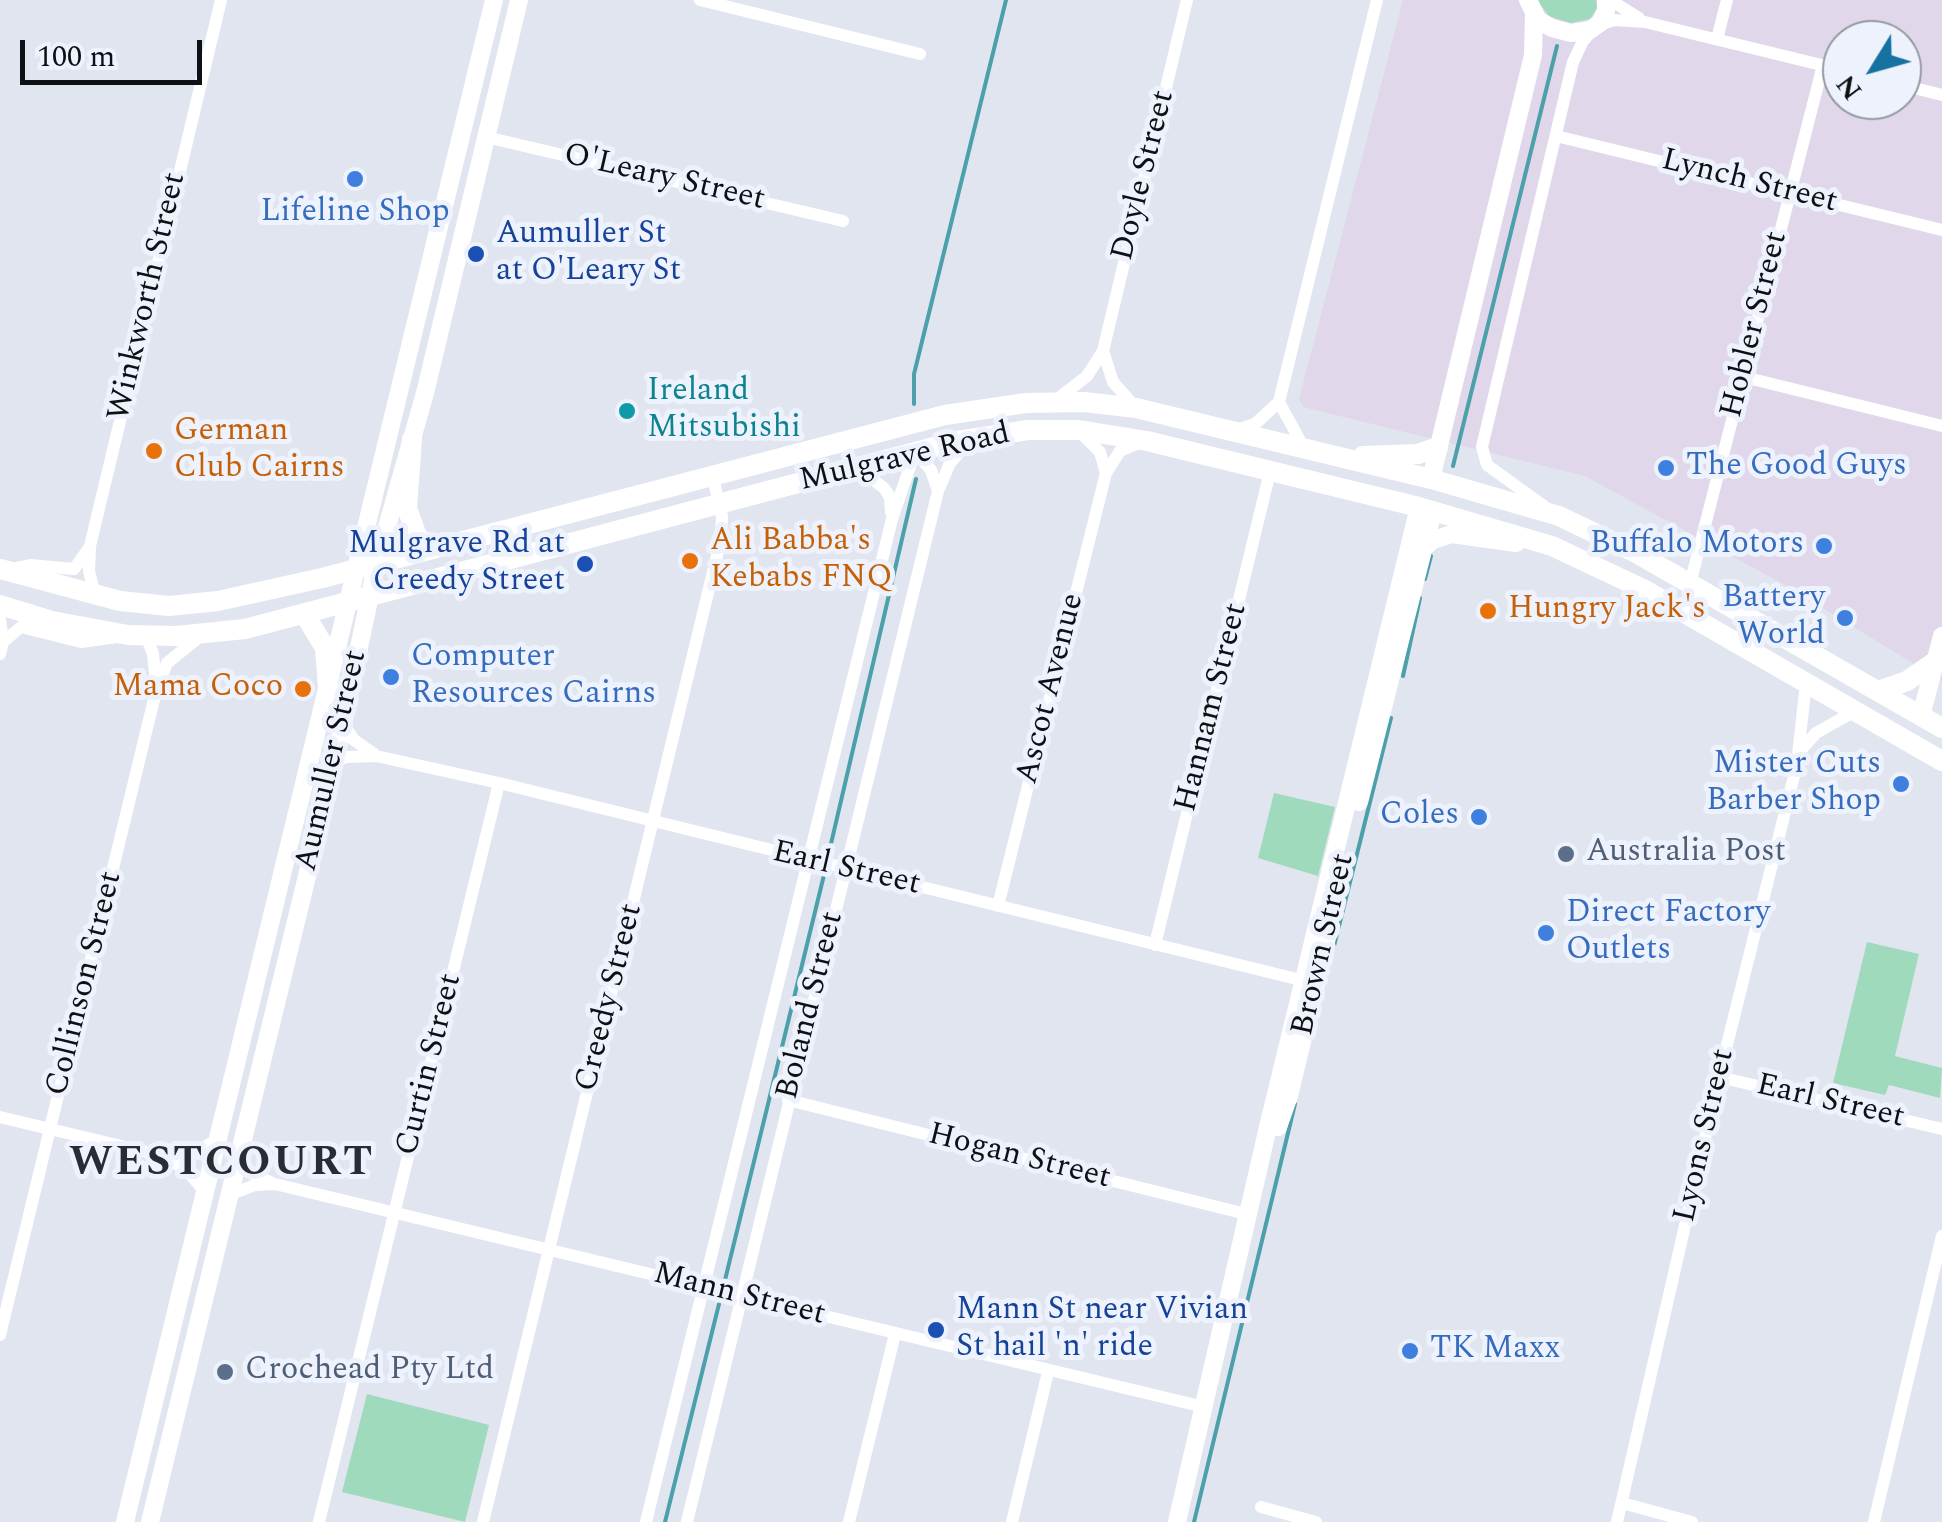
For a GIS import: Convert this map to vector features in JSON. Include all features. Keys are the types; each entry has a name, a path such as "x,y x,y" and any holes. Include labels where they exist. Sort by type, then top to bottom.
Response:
{"main road":[{"name":"Aumuller Street","path":"150,1522 335,761 358,601 356,569 494,0"},
{"name":"Aumuller Street","path":"125,1522 328,687 358,601 378,562 412,439 519,0"},
{"path":"1533,56 1544,38 1560,31 1578,32 1597,26 1608,0"},
{"path":"1531,9 1560,31"},
{"name":"Brown Street","path":"1310,982 1533,56 1531,9"},
{"path":"408,360 420,362 424,357 433,322 450,286"},
{"name":"Mulgrave Road","path":"2,569 95,596 147,604 194,605 356,569 945,415 1055,400 1136,408 1430,479 1558,516 1612,540 1942,728"},
{"name":"Mulgrave Road","path":"0,605 52,620 137,636 204,635 306,616 972,438 1028,430 1079,430 1147,441 1426,509 1552,546 1598,565 1942,761"},
{"path":"412,439 408,508 418,536 432,548"},
{"path":"1330,456 1418,454 1438,447"},
{"name":"Brown Street","path":"1177,1522 1260,1174 1426,546 1426,509"},
{"path":"1426,546 1452,534 1552,546"},
{"path":"306,616 322,640 328,687"},
{"path":"1912,743 1942,636"},
{"path":"1878,692 1907,681 1936,661"},
{"path":"276,899 291,868 302,825 310,819 321,821"},
{"path":"191,1246 207,1220 219,1174 236,1166"}],"street":[{"name":"Winkworth Street","path":"95,596 90,546 221,0"},
{"path":"700,0 920,54"},
{"name":"Doyle Street","path":"1055,400 1087,376 1103,351 1187,0"},
{"path":"1229,432 1255,424 1280,402 1378,0"},
{"path":"1516,0 1531,9"},
{"path":"1608,0 1645,22"},
{"path":"1717,39 1727,0"},
{"path":"1558,516 1496,473 1482,454 1573,62 1583,41 1597,26 1615,20 1645,22 1822,65"},
{"path":"1560,31 1572,42 1573,62"},
{"name":"Hobler Street","path":"1690,584 1822,65"},
{"name":"Lynch Street","path":"1556,136 1942,230"},
{"name":"O'Leary Street","path":"486,137 843,221"},
{"path":"1103,351 1113,382 1136,408"},
{"path":"1744,377 1942,426"},
{"path":"1280,402 1306,450"},
{"path":"1079,430 1097,447 1106,473"},
{"name":"Boland Street","path":"688,1522 938,491 954,457 972,438"},
{"path":"1106,473 1120,452 1147,441"},
{"path":"915,452 933,472 938,491"},
{"name":"Boland Street","path":"646,1522 892,519 915,452"},
{"path":"846,470 884,488 890,497 892,519"},
{"name":"Hannam Street","path":"1154,945 1270,472"},
{"name":"Ascot Avenue","path":"998,906 1106,473"},
{"name":"Creedy Street","path":"484,1522 721,539 712,474"},
{"path":"2,569 74,569 90,546"},
{"path":"0,619 1,648"},
{"path":"1,648 21,627 81,642 137,636 153,654 156,691"},
{"path":"156,691 167,663 204,635"},
{"name":"Lyons Street","path":"1617,1522 1718,1077 1800,751 1806,683"},
{"name":"Collinson Street","path":"0,1335 156,691"},
{"path":"1800,751 1816,733 1855,711"},
{"path":"343,724 354,740 376,756"},
{"name":"Earl Street","path":"335,761 376,756 499,783 808,862 1310,982"},
{"name":"Curtin Street","path":"319,1522 499,783"},
{"name":"Earl Street","path":"1718,1077 1942,1129"},
{"name":"Hogan Street","path":"788,1100 1250,1215"},
{"path":"0,1116 167,1157 195,1154 218,1139"},
{"path":"167,1157 189,1172 205,1192"},
{"name":"Mann Street","path":"236,1166 274,1184"},
{"name":"Mann Street","path":"230,1194 255,1184 274,1184 1204,1407"},
{"path":"1874,1522 1942,1236"},
{"path":"849,1522 895,1334"},
{"path":"1012,1522 1048,1372"},
{"path":"1622,1503 1692,1522"},
{"path":"1261,1507 1316,1522"}],"shaded area":[{"path":"1403,0 1942,0 1942,681 1783,584 1585,476 1303,407 1299,399"}],"green space":[{"path":"1537,0 1596,0 1597,8 1590,19 1570,23 1549,16"},
{"path":"1274,793 1335,807 1318,876 1258,858"},
{"path":"1867,942 1919,954 1895,1056 1942,1068 1940,1098 1889,1085 1885,1095 1833,1083"},
{"path":"367,1394 489,1425 465,1522 342,1492"}],"waterway":[{"path":"914,404 914,374 1006,0"},
{"path":"1453,466 1557,46"},
{"path":"830,848 916,479"},
{"path":"1425,579 1431,556"},
{"path":"1403,676 1420,598"},
{"path":"1332,954 1391,718"},
{"path":"725,1280 824,875"},
{"path":"1194,1522 1295,1104"},
{"path":"665,1522 719,1304"}],"place":[{"name":"Lifeline Shop","path":"355,179"},
{"name":"Aumuller St at O'Leary St","path":"476,254"},
{"name":"Ireland Mitsubishi","path":"627,411"},
{"name":"German Club Cairns","path":"154,451"},
{"name":"The Good Guys","path":"1666,468"},
{"name":"Buffalo Motors","path":"1824,546"},
{"name":"Ali Babba's Kebabs FNQ","path":"690,561"},
{"name":"Mulgrave Rd at Creedy Street","path":"585,564"},
{"name":"Hungry Jack's","path":"1488,611"},
{"name":"Battery World","path":"1845,618"},
{"name":"Computer Resources Cairns","path":"391,677"},
{"name":"Mama Coco","path":"303,689"},
{"name":"Mister Cuts Barber Shop","path":"1901,784"},
{"name":"Coles","path":"1479,817"},
{"name":"Australia Post","path":"1566,854"},
{"name":"Direct Factory Outlets","path":"1546,933"},
{"name":"Mann St near Vivian St hail 'n' ride","path":"936,1330"},
{"name":"TK Maxx","path":"1410,1351"},
{"name":"Crochead Pty Ltd","path":"225,1372"}],"district":[{"name":"WESTCOURT","path":"222,1166"}]}
